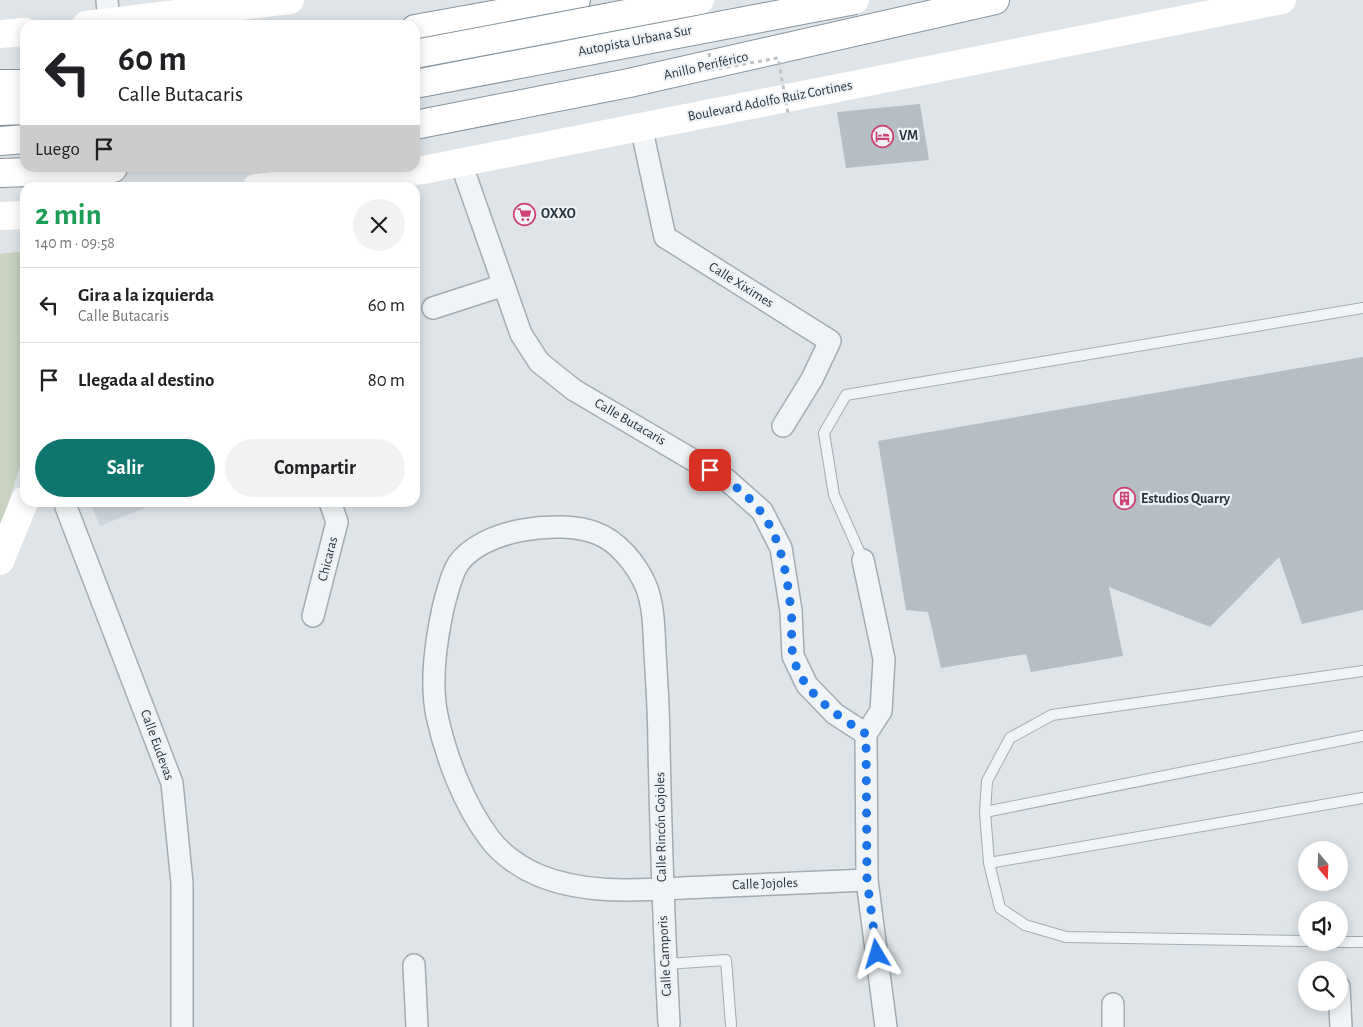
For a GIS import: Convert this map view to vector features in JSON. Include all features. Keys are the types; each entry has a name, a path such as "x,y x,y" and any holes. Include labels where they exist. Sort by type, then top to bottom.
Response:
{"main road":[{"path":"101,16 290,0"},
{"path":"420,28 576,0"},
{"name":"Autopista Urbana Sur","path":"420,53 700,0"},
{"name":"Autopista Urbana Sur","path":"420,83 855,0"},
{"name":"Anillo Periférico","path":"420,124 629,83 995,0"},
{"name":"Boulevard Adolfo Ruiz Cortines","path":"420,170 1282,0"},
{"path":"0,34 20,32"},
{"path":"0,84 20,84"},
{"path":"0,111 20,110"},
{"path":"0,141 20,139"},
{"path":"0,173 31,172"},
{"name":"Boulevard Adolfo Ruiz Cortines","path":"312,182 404,172"},
{"path":"395,182 418,172"},
{"path":"0,216 20,215"},
{"path":"0,561 22,507"}],"street":[{"name":"Calle Xiximes","path":"642,126 665,237 830,341 812,379 783,426"},
{"name":"Calle Butacaris","path":"461,163 521,334 539,362 574,390 727,480 762,511 781,548 791,611 793,656 807,685 835,714 866,734"},
{"path":"433,308 504,285"},
{"name":"Calle Eudevas","path":"66,507 172,783 182,882 182,1027"},
{"name":"Chicaras","path":"314,616 337,522 332,507"},
{"name":"Calle Rincón Gojoles","path":"558,526 598,533 628,556 646,587 654,625 658,702 662,889 615,891 570,885 538,875 510,858 491,841 469,803 451,764 437,714 434,671 440,622 448,588 459,562 481,545 516,531 558,526"},
{"path":"863,560 884,659 881,711 866,734 867,880 886,1027"},
{"name":"Calle Jojoles","path":"662,889 867,880"},
{"name":"Calle Camporis","path":"662,889 669,1024"},
{"path":"414,965 417,1027"},
{"path":"1113,1004 1114,1027"},
{"path":"1340,1011 1341,1027"}],"lane":[{"path":"863,560 834,495 824,433 846,395 1363,308"},
{"path":"1298,942 1066,937 1025,925 1000,908 989,863 985,812 987,781 1010,738 1052,715 1363,671"},
{"path":"985,812 1363,736"},
{"path":"989,863 1363,798"},
{"path":"1348,942 1363,942"},
{"path":"666,964 726,960 731,1026"}],"path":[{"path":"708,44 712,70 778,58 788,113"}],"shaded area":[{"path":"92,507 147,507 100,526"}],"green space":[{"path":"20,252 20,466 0,529 0,254"}],"building":[{"name":"VM","path":"920,104 929,160 846,168 837,112"},
{"name":"Estudios Quarry","path":"1363,357 1363,610 1302,624 1279,557 1210,627 1109,587 1123,656 1031,672 1026,654 941,668 928,612 906,610 878,441"}],"place":[{"name":"VM","path":"883,136"},
{"name":"OXXO","path":"525,214"},
{"name":"Estudios Quarry","path":"1125,499"}],"route":[{"path":"710,470 727,480 762,511 781,548 791,611 793,656 807,685 835,714 866,734 867,880 877,954"}]}
